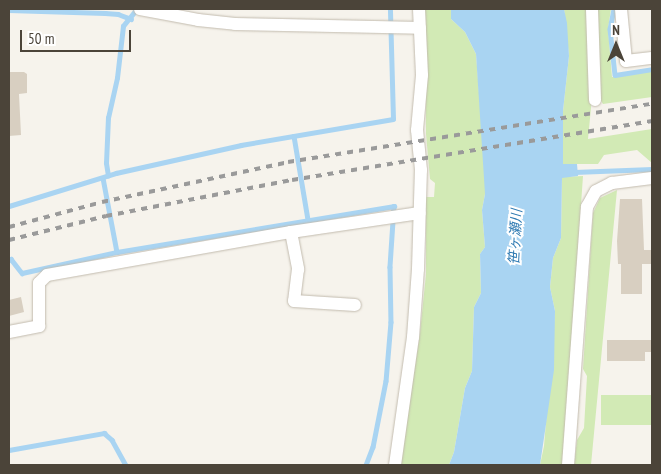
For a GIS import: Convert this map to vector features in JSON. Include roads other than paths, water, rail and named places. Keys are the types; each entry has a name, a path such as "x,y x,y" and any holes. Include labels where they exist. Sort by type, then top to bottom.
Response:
{"street":[{"path":"141,9 198,20 235,24 420,28"},
{"path":"395,465 413,337 420,213 422,170 417,130 422,75 419,9"},
{"path":"592,9 595,100"},
{"path":"621,9 626,62 652,58"},
{"path":"568,465 587,207 596,191 612,183 652,178"},
{"path":"9,332 39,326 39,283 47,275 291,232 420,213"},
{"path":"291,232 298,269 294,302 355,306"}],"water":[{"name":"笹ヶ瀬川","path":"451,9 564,9 567,23 569,56 563,111 563,164 577,164 578,176 562,178 561,238 553,258 550,287 555,311 554,370 540,465 449,465 454,452 465,388 472,371 474,307 481,293 480,254 485,247 482,210 485,194 476,54 465,32 451,19"}],"waterway":[{"path":"108,176 106,163 108,118 117,78 123,26 137,9"},
{"path":"9,206 116,173 241,145 393,119 390,9"},
{"path":"614,9 610,29 615,75 652,69"},
{"path":"9,10 105,13 118,14 131,19"},
{"path":"294,136 308,220"},
{"path":"574,172 652,169"},
{"path":"103,178 117,252"},
{"path":"9,260 11,259 22,273 117,252 394,206 390,267 391,322 386,381 373,447 366,465"},
{"path":"9,450 104,433 112,440 126,465"}],"railway":[{"path":"9,227 102,202 288,162 652,104"},
{"path":"9,240 106,216 292,180 652,121"}]}
